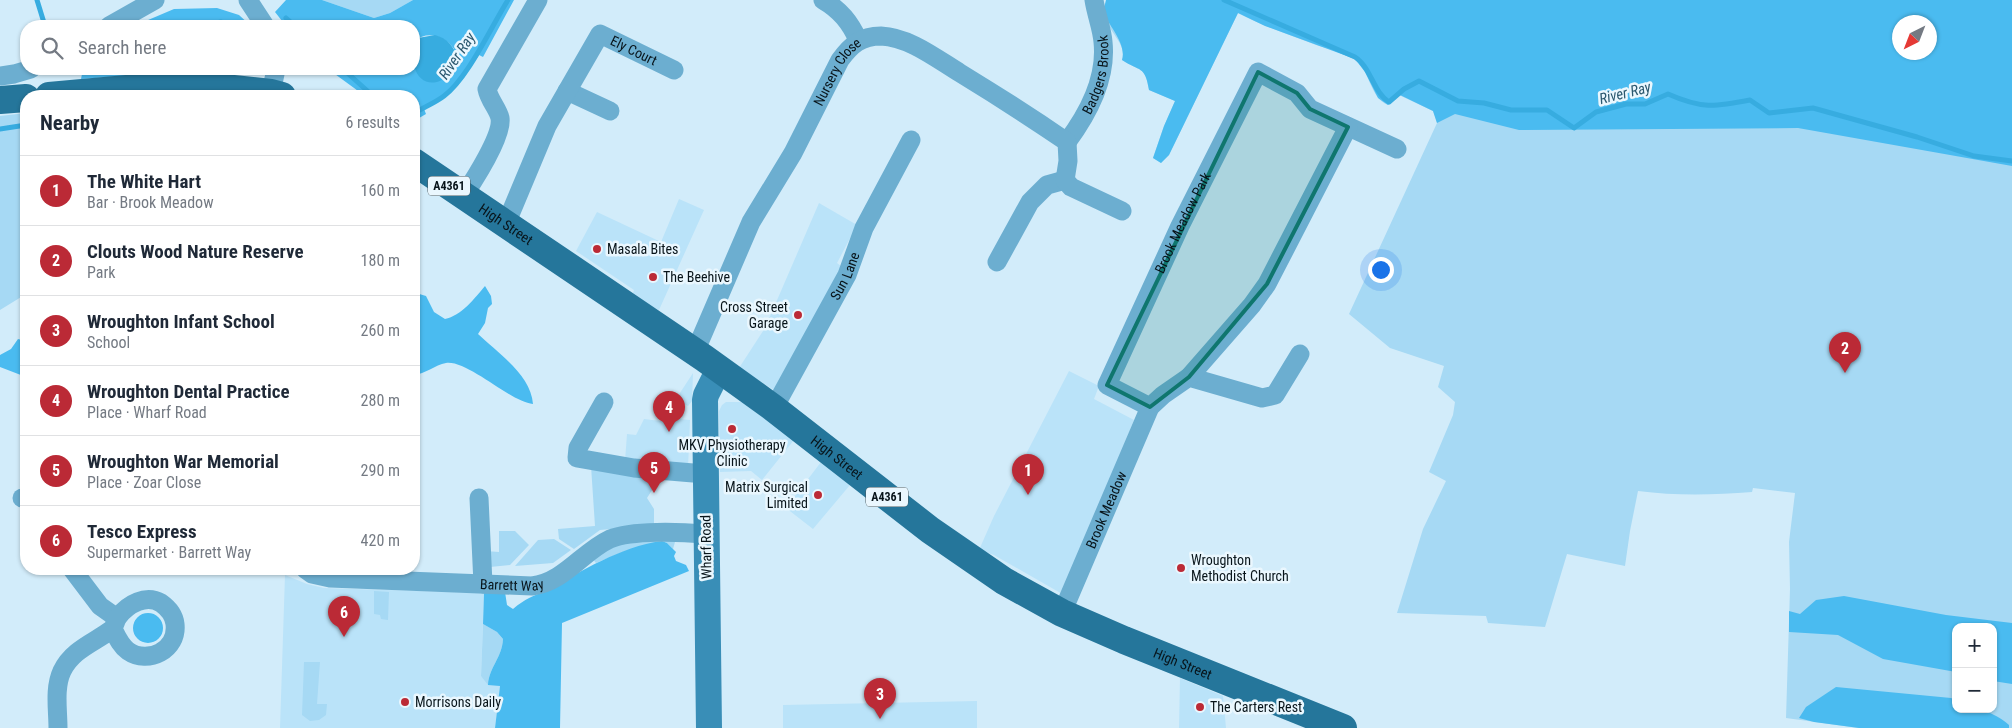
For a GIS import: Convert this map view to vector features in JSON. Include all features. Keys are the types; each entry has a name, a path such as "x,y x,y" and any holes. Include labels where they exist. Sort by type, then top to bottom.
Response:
{"main road":[{"path":"169,90 205,86 277,86"},
{"path":"0,100 20,98"},
{"name":"High Street","path":"420,166 695,352 774,408 930,530 1004,581 1062,613 1124,640 1343,728"},
{"name":"Wharf Road","path":"708,728 705,397 719,369"}],"street":[{"path":"120,20 155,0"},
{"path":"248,0 261,20"},
{"path":"464,196 480,169 500,128 500,117 489,99 487,90 538,0"},
{"path":"823,0 841,5 858,40"},
{"name":"Badgers Brook","path":"1066,142 1092,104 1102,68 1103,42 1094,0"},
{"name":"Ely Court","path":"506,224 547,126 600,34 674,70"},
{"name":"Nursery Close","path":"695,352 751,222 793,153 840,60 858,40 880,36 901,40 947,65 1024,112 1066,142"},
{"path":"0,76 20,72"},
{"name":"Brook Meadow Park","path":"1150,406 1107,385 1185,217 1258,72 1297,93 1310,109 1397,149"},
{"path":"568,91 610,112"},
{"path":"1150,406 1189,376 1267,284 1348,127"},
{"name":"Sun Lane","path":"774,408 847,275 864,228 911,140"},
{"path":"1066,142 1068,161 1065,180 1071,187 1122,211"},
{"path":"997,262 1030,202 1047,185 1065,180"},
{"path":"1189,376 1262,398 1275,395 1300,354"},
{"path":"604,402 578,448 576,455 579,460 634,468 705,474"},
{"name":"Brook Meadow","path":"1062,613 1150,406"},
{"path":"479,498 483,584"},
{"name":"Barrett Way","path":"316,575 330,578 532,586 545,583 564,573 600,545 610,540 624,536 684,533 705,534"},
{"path":"58,728 57,697 61,672 71,657 115,623 77,575"}],"highlighted area":[{"path":"1258,72 1297,93 1310,109 1348,127 1267,284 1189,377 1150,407 1107,385"}],"shaded area":[{"path":"286,0 322,0 374,18 390,13 413,0 514,0 483,57 479,55 456,87 443,98 424,109 426,114 420,118 420,90 357,90 336,75 420,75 426,81 454,49 446,41 436,36 430,35 420,38 420,20 281,20 275,12"},
{"path":"322,0 413,0 390,13 374,18"},
{"path":"1106,0 2012,0 2012,728 1859,728 1786,718 1790,589 1789,542 1795,493 1753,488 1752,492 1709,494 1666,494 1638,491 1625,566 1567,554 1545,627 1488,623 1486,616 1397,613 1423,529 1446,481 1429,472 1453,415 1455,402 1438,387 1444,366 1390,348 1349,314 1437,123 1433,111 1399,95 1388,105 1382,102 1377,97 1360,64 1351,56 1286,34 1238,13 1169,155 1161,163 1153,158 1175,101 1149,90 1146,76 1141,70 1122,60 1122,49 1107,20"},
{"path":"1106,0 2012,0 2012,166 1798,128 1519,130 1455,114 1437,123 1433,111 1400,95 1388,105 1378,98 1365,72 1355,59 1265,26 1238,13 1169,155 1161,163 1153,158 1175,101 1149,90 1146,76 1141,70 1122,60 1123,54 1120,41 1103,12"},
{"path":"217,8 239,15 244,20 148,20 174,9"},
{"path":"435,35 443,38 454,51 457,59 454,68 442,80 429,82 422,80 418,75 420,75 420,38"},
{"path":"82,75 137,75 81,79"},
{"path":"20,114 20,298 0,310 0,116"},
{"path":"679,199 704,210 659,310 633,293 634,290 576,251 597,212 661,242"},
{"path":"819,203 857,225 837,263 846,270 774,390 739,368 765,328"},
{"path":"485,286 491,296 492,304 488,308 485,323 478,334 520,374 531,393 533,404 524,402 477,374 455,364 442,364 420,374 420,294 426,296 434,312 445,319 457,314"},
{"path":"18,339 20,340 20,375 0,367 0,355 11,349"},
{"path":"1069,371 1099,386 1094,399 1134,420 1064,595 994,555 979,550 994,516"},
{"path":"693,373 692,401 688,406 676,399"},
{"path":"726,402 743,402 794,440 762,480 751,471 720,472 719,411"},
{"path":"667,418 690,420 688,468 625,461 627,434 636,435 644,419 660,421"},
{"path":"821,462 850,485 813,529 786,508"},
{"path":"591,466 661,476 647,498 654,509 654,525 600,530 574,549 559,539 558,529 595,526"},
{"path":"499,531 515,531 529,545 510,565 490,567 486,551 499,552"},
{"path":"554,539 571,550 553,563 515,566 538,540"},
{"path":"667,540 675,542 673,549 662,541 625,551 596,563 592,558 619,542"},
{"path":"662,541 667,543 676,552 674,556 676,561 686,565 689,571 562,623 560,728 495,728 500,686 488,685 503,639 497,632 483,624 484,593 505,592 507,605 513,609 529,598 616,554"},
{"path":"285,575 307,584 324,588 484,593 481,676 500,686 495,728 280,728"},
{"path":"374,591 389,592 388,620 381,619 380,615 374,614"},
{"path":"1844,596 1946,615 2012,623 2012,684 1997,682 1997,623 1952,623 1952,671 1883,659 1838,635 1789,632 1789,611 1800,614 1816,600"},
{"path":"148,613 154,614 162,622 162,634 154,642 148,643 142,642 134,634 133,628 134,622 142,614"},
{"path":"483,624 497,632 503,639 488,685 481,676"},
{"path":"304,662 320,662 317,704 327,704 326,715 319,720 310,721 302,715"},
{"path":"1180,678 1223,696 1226,728 1179,728"},
{"path":"1836,687 1951,698 1952,713 1991,713 2009,725 2009,728 1859,728 1799,718 1806,707"},
{"path":"977,701 977,728 783,728 783,705"}],"waterway":[{"path":"37,0 43,20"},
{"name":"River Ray","path":"420,110 441,98 462,77 508,0"},
{"name":"River Ray","path":"1224,0 1355,57 1365,67 1379,92 1389,102 1404,89 1419,81 1458,101 1484,103 1511,110 1547,110 1574,128 1596,112 1626,104 1645,104 1668,94 1690,102 1708,105 1750,100 1769,113 1813,108 1917,137 1974,156 2012,161"},
{"name":"River Ray","path":"350,75 366,90"},
{"name":"River Ray","path":"0,129 20,126"}],"place":[{"name":"Masala Bites","path":"597,249"},
{"name":"The Beehive","path":"653,277"},
{"name":"Cross Street Garage","path":"798,315"},
{"name":"Clouts Wood Nature Reserve","path":"1845,373"},
{"name":"MKV Physiotherapy Clinic","path":"732,429"},
{"name":"Wroughton Dental Practice","path":"669,432"},
{"name":"Wroughton War Memorial","path":"654,493"},
{"name":"Matrix Surgical Limited","path":"818,495"},
{"name":"The White Hart","path":"1028,495"},
{"name":"Wroughton Methodist Church","path":"1181,568"},
{"name":"Tesco Express","path":"344,637"},
{"name":"Morrisons Daily","path":"405,702"},
{"name":"The Carters Rest","path":"1200,707"},
{"name":"Wroughton Infant School","path":"880,719"}]}
